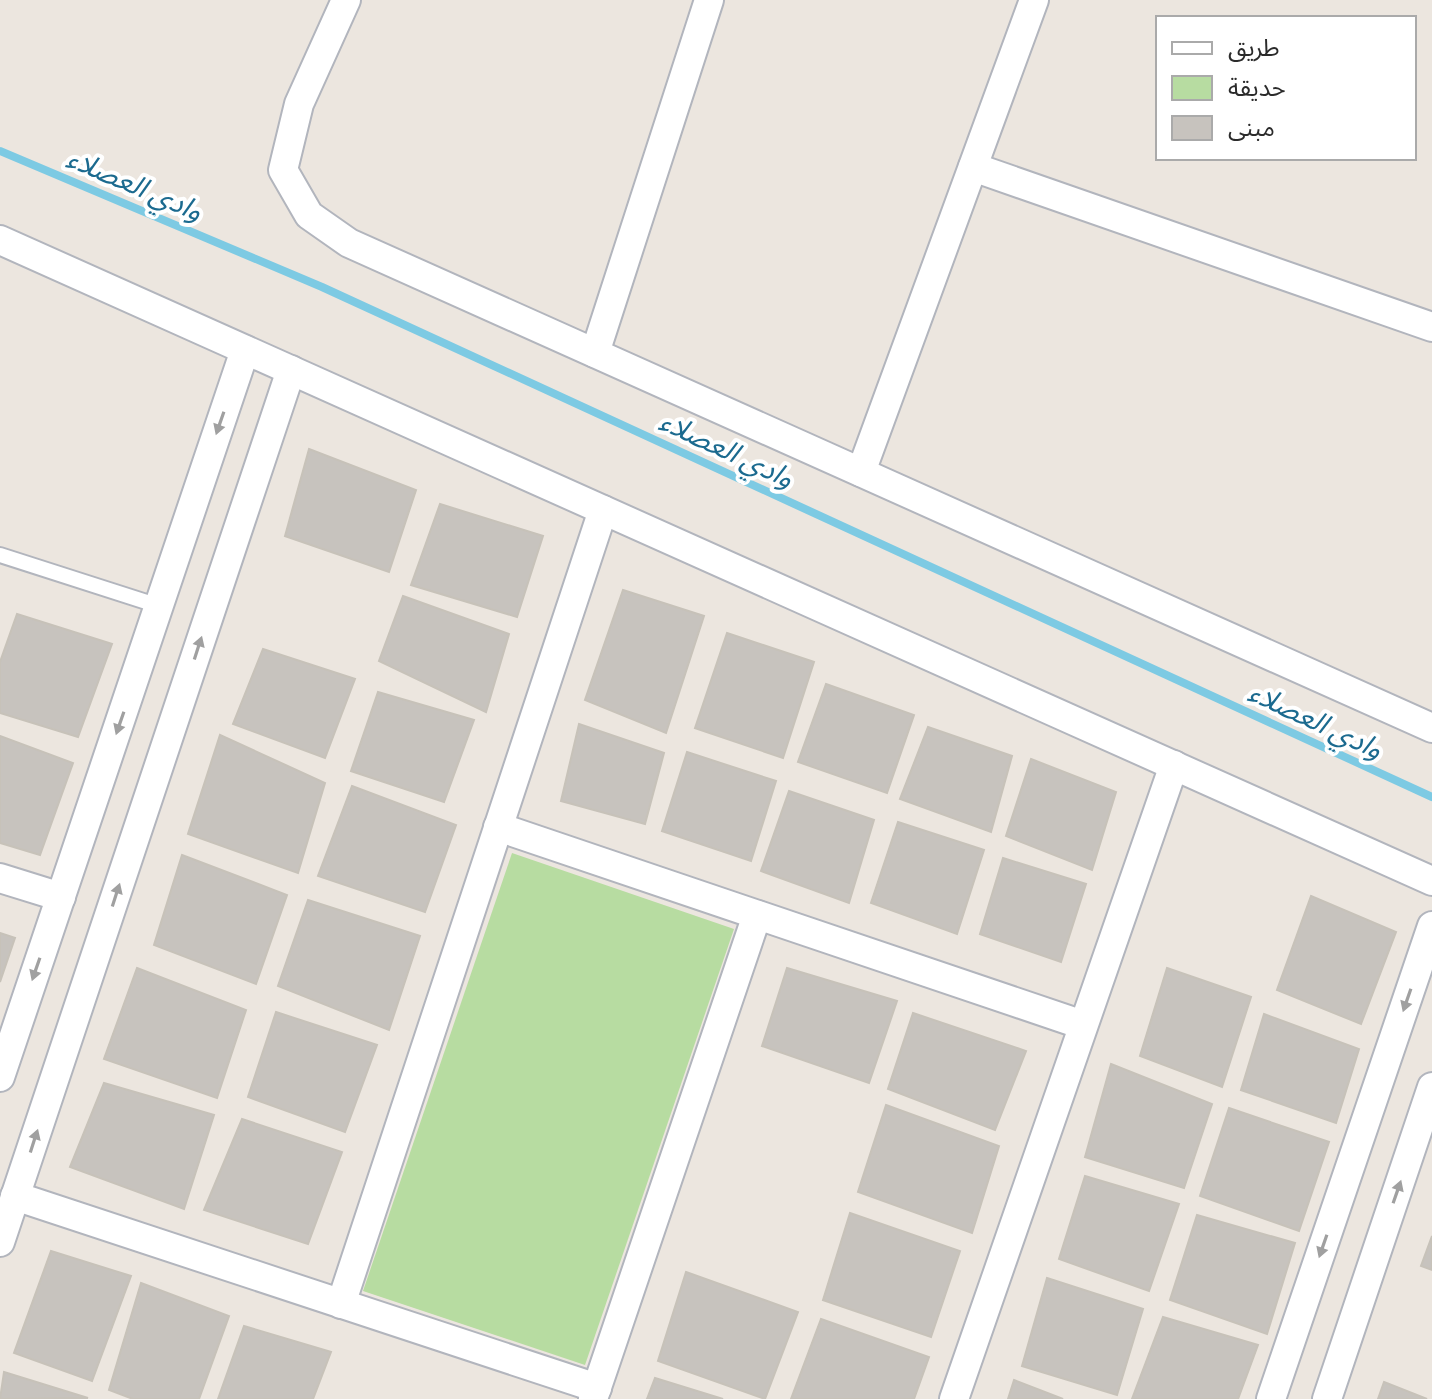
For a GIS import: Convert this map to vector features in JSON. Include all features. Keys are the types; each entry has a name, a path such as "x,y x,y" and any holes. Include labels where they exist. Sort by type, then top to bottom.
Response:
{"street":[{"path":"346,0 299,104 283,170 309,215 349,243 1432,728"},
{"path":"595,353 709,0"},
{"path":"861,472 1034,0"},
{"path":"973,167 1432,327"},
{"path":"0,240 1432,881"},
{"path":"0,1077 245,350"},
{"path":"0,1242 291,370"},
{"path":"341,1304 603,510"},
{"path":"954,1399 1174,765"},
{"path":"498,827 1083,1025"},
{"path":"0,878 61,897"},
{"path":"15,1196 341,1304 595,1393 757,915"},
{"path":"1271,1399 1432,926"},
{"path":"1327,1399 1432,1087"}],"lane":[{"path":"0,555 159,606"}],"green space":[{"path":"512,853 734,929 585,1365 363,1291"}],"building":[{"path":"309,449 416,490 389,572 285,536"},
{"path":"440,504 543,536 517,617 411,585"},
{"path":"623,590 704,616 666,733 585,700"},
{"path":"403,596 509,634 486,712 379,661"},
{"path":"17,614 112,644 78,737 0,713 0,662"},
{"path":"727,633 814,662 783,758 695,728"},
{"path":"263,649 355,679 325,758 233,724"},
{"path":"826,684 914,715 887,793 798,762"},
{"path":"378,692 474,720 444,802 351,771"},
{"path":"579,724 664,753 645,824 561,801"},
{"path":"928,727 1012,756 991,832 900,799"},
{"path":"220,735 325,783 298,873 188,834"},
{"path":"0,736 73,763 40,855 0,843"},
{"path":"687,752 776,781 751,861 662,831"},
{"path":"1031,759 1116,792 1092,870 1006,836"},
{"path":"352,786 456,825 425,912 318,876"},
{"path":"789,791 874,820 849,903 761,871"},
{"path":"898,822 984,850 957,934 871,903"},
{"path":"182,855 287,895 256,984 154,945"},
{"path":"1003,858 1086,884 1061,962 980,934"},
{"path":"1311,896 1396,932 1361,1024 1277,990"},
{"path":"308,900 420,936 389,1030 278,986"},
{"path":"0,933 15,938 0,982"},
{"path":"137,968 246,1010 217,1098 104,1059"},
{"path":"787,968 897,1001 869,1083 762,1046"},
{"path":"1167,968 1251,997 1222,1087 1140,1056"},
{"path":"276,1012 377,1045 345,1132 248,1097"},
{"path":"913,1013 1026,1051 995,1130 888,1089"},
{"path":"1264,1014 1359,1049 1336,1123 1241,1090"},
{"path":"1111,1064 1212,1104 1184,1188 1085,1157"},
{"path":"104,1083 214,1115 184,1209 70,1167"},
{"path":"886,1105 999,1146 972,1233 858,1192"},
{"path":"1229,1108 1329,1142 1299,1231 1200,1196"},
{"path":"242,1119 342,1152 308,1244 204,1210"},
{"path":"1085,1176 1179,1204 1149,1291 1059,1259"},
{"path":"850,1213 960,1251 931,1337 823,1300"},
{"path":"1197,1215 1295,1243 1267,1334 1170,1300"},
{"path":"1432,1236 1432,1270 1421,1266"},
{"path":"51,1251 131,1276 92,1381 14,1353"},
{"path":"686,1272 798,1312 765,1399 658,1361"},
{"path":"1047,1278 1143,1309 1117,1395 1022,1366"},
{"path":"141,1283 229,1316 199,1399 133,1399 109,1390"},
{"path":"1163,1317 1258,1345 1238,1399 1132,1399"},
{"path":"821,1319 929,1357 914,1399 791,1399"},
{"path":"244,1326 331,1352 313,1399 218,1399"},
{"path":"4,1372 88,1398 0,1399"},
{"path":"655,1378 723,1399 647,1399"},
{"path":"1014,1380 1063,1399 1008,1399"},
{"path":"1384,1382 1427,1399 1378,1399"}],"waterway":[{"name":"وادي العصلاء","path":"0,151 322,287 1432,797"}]}
